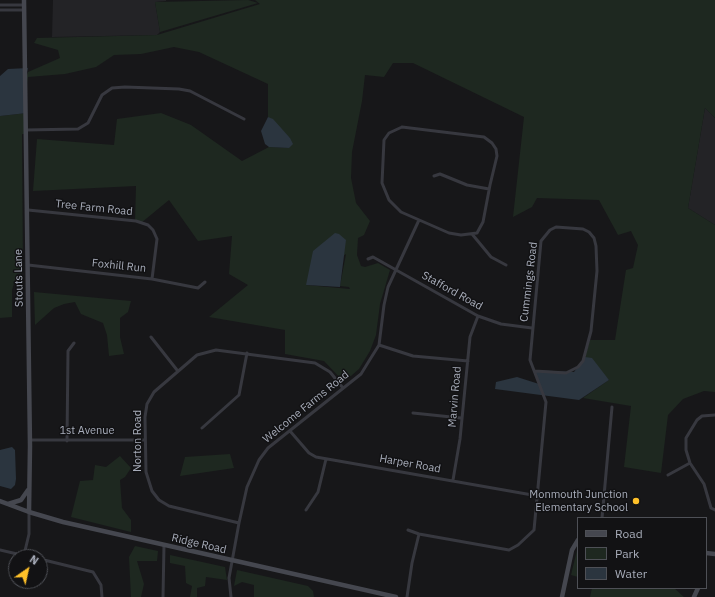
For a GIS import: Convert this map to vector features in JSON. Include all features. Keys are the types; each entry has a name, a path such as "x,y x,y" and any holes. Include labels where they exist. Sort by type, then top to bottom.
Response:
{"street":[{"path":"0,5 24,2"},
{"name":"Stouts Lane","path":"24,2 30,440 29,534 26,549"},
{"path":"0,10 24,10"},
{"path":"26,130 78,129 88,123 102,95 112,88 125,87 179,89 190,91 244,119"},
{"path":"402,127 484,138 496,149 497,156 483,222 477,233 461,235 449,232 419,220 395,207 384,192 382,183 384,140 389,133 402,127"},
{"path":"434,176 440,174 467,185 489,189"},
{"name":"Tree Farm Road","path":"28,210 136,221 148,225 153,230 157,239 152,279"},
{"name":"Welcome Farms Road","path":"231,597 229,578 247,487 259,460 268,448 361,374 379,345 388,287 419,220"},
{"name":"Cummings Road","path":"408,530 419,534 509,550 518,545 534,530 546,402 530,360 541,241 544,235 556,227 583,229 589,232 594,238 596,246 597,272 591,331 583,362 578,368 566,373 535,371"},
{"path":"472,234 491,256 506,265"},
{"name":"Stafford Road","path":"368,259 373,257 478,316 501,324 532,328"},
{"name":"Foxhill Run","path":"28,265 152,279 198,288 205,282"},
{"name":"Marvin Road","path":"453,480 460,439 470,338 478,316"},
{"path":"151,336 177,370"},
{"path":"68,440 68,351 74,343"},
{"path":"379,345 413,356 468,361"},
{"name":"Norton Road","path":"240,523 169,506 159,500 152,491 146,472 145,412 149,399 157,388 197,355 208,350 221,350 315,363 330,372 343,388"},
{"path":"202,428 239,395 247,353"},
{"path":"602,517 612,407"},
{"path":"412,413 461,418"},
{"path":"715,415 702,416 696,420 688,434 686,450 690,463 704,484 708,503 711,508 715,510"},
{"name":"Harper Road","path":"290,431 309,452 316,457 538,496"},
{"name":"1st Avenue","path":"30,440 145,440"},
{"path":"306,510 318,492 326,459"},
{"path":"668,475 690,463"},
{"path":"8,504 21,500 29,489"},
{"name":"Ridge Road","path":"0,501 29,512 63,522 396,597"},
{"path":"407,597 412,563 419,534"},
{"path":"562,597 572,548 577,541"},
{"path":"163,597 164,545"},
{"path":"48,561 93,572 101,585 102,597"}],"shaded area":[{"path":"53,0 166,1 155,2 160,32 157,35 52,37"},
{"path":"705,108 715,118 715,225 688,208"}],"green space":[{"path":"248,0 258,3 160,32 155,2"},
{"path":"255,0 715,0 715,118 705,108 688,208 715,225 715,392 704,391 683,399 668,415 661,473 624,467 631,406 583,398 609,380 585,357 590,340 615,340 626,270 633,268 638,245 631,231 618,235 599,200 537,198 532,207 513,217 524,117 413,63 393,63 384,77 365,75 362,101 352,152 351,178 356,203 370,221 364,235 358,238 357,255 361,266 365,267 378,263 390,270 380,304 376,335 370,351 359,369 344,382 324,361 285,354 285,330 209,317 248,285 229,274 232,236 198,241 169,200 141,223 135,222 136,186 33,191 37,139 114,145 117,119 161,113 191,125 242,161 269,147 289,148 290,138 268,117 268,84 199,52 174,47 141,54 114,55 96,67 65,74 28,77 27,84 25,80 28,72 60,58 58,50 34,43 37,38 157,35 260,4","holes":["346,254 340,286 349,287 350,289 306,285"]},
{"path":"27,113 27,134 22,134 23,273 17,274 12,290 12,317 0,318 0,116"},
{"path":"34,292 131,301 128,312 120,318 120,337 124,354 109,356 107,335 103,323 81,314 75,302 54,308 35,325"},
{"path":"230,454 234,468 180,476 185,457"},
{"path":"120,456 131,468 125,477 120,480 122,508 131,520 131,532 71,517 80,481 93,480 95,465 106,467"},
{"path":"135,546 158,551 157,561 137,561 144,584 141,597 131,597 129,557"},
{"path":"577,550 577,577 571,575"},
{"path":"170,555 225,567 227,580 206,577 205,586 197,588 197,597 190,597 192,586 186,583 185,566 170,563"},
{"path":"237,570 308,586 313,591 314,597 254,597 254,585 242,582 234,586"},
{"path":"592,589 675,589 684,597 590,597"}],"water":[{"path":"28,68 25,80 27,113 0,116 0,76 8,69"},
{"path":"268,117 273,119 290,138 293,144 289,148 269,147 265,144 261,131"},
{"path":"335,233 339,234 346,240 340,287 306,285 313,251"},
{"path":"585,357 592,358 609,380 579,400 495,389 496,382 517,377 539,384 534,370 574,372"},
{"path":"12,447 15,450 16,479 15,485 11,489 0,486 0,450"}],"place":[{"name":"Monmouth Junction Elementary School","path":"636,501"}]}
